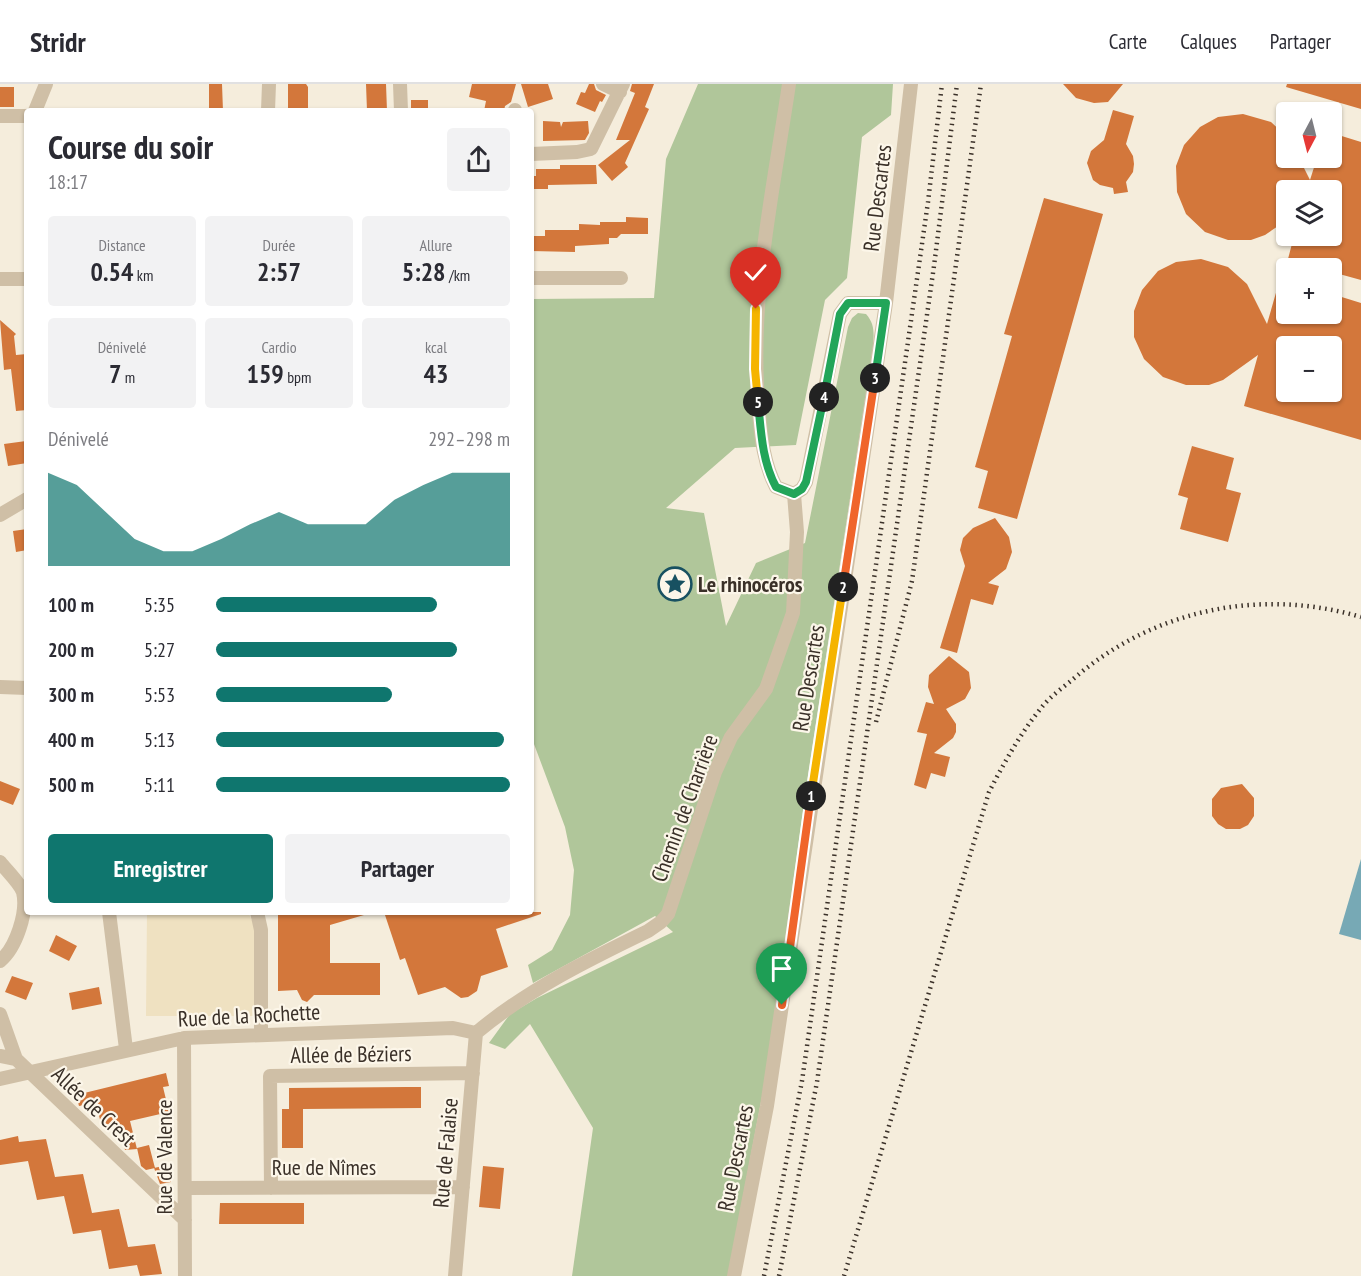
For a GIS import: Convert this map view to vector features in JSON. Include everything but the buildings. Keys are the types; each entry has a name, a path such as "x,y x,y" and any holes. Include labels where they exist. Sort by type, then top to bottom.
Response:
{"street":[{"path":"36,108 46,84"},
{"path":"268,108 269,84"},
{"path":"400,84 401,108"},
{"path":"534,154 591,149 622,88 603,84"},
{"path":"789,84 756,309 755,369 765,458 776,487 794,494 802,489 808,474 840,314 844,306 855,301 886,303"},
{"name":"Rue Descartes","path":"734,1276 767,1106 886,303 911,84"},
{"path":"0,116 24,116"},
{"path":"534,279 621,278"},
{"path":"0,279 24,279"},
{"name":"Chemin de Charrière","path":"476,1033 557,976 648,931 668,914 715,772 731,737 766,689 794,613 797,532 794,494"},
{"path":"0,515 24,501"},
{"path":"0,687 24,688"},
{"path":"0,862 23,892 21,926 8,954 0,961"},
{"path":"109,915 126,1049"},
{"path":"258,915 261,930 261,1034"},
{"path":"0,1014 16,1059 27,1073"},
{"name":"Rue de la Rochette","path":"0,1079 126,1049 184,1038 453,1028 476,1033"},
{"name":"Rue de Falaise","path":"455,1276 476,1033"},
{"name":"Rue de Valence","path":"184,1038 185,1276"},
{"path":"0,1056 16,1059"},
{"name":"Allée de Crest","path":"27,1073 185,1220"},
{"name":"Allée de Béziers","path":"271,1188 270,1076 472,1073"},
{"name":"Rue de Nîmes","path":"186,1188 463,1188"}],"green space":[{"path":"698,84 893,84 891,115 862,137 847,278 825,300 796,445 735,448 666,508 704,513 726,626 756,563 805,543 848,327 852,318 858,313 866,314 874,333 873,347 808,775 768,1065 728,1276 572,1276 593,1128 530,1024 505,1049 489,1043 510,1014 537,998 673,932 655,916 533,983 528,965 552,950 570,915 574,870 565,827 534,744 534,299 654,298 666,159"}],"shaded area":[{"path":"147,915 249,915 255,927 254,1016 146,1016"}],"water":[{"path":"1361,859 1361,940 1339,934"}],"railway":[{"path":"764,1276 802,1081 928,202 942,84"},
{"path":"779,1276 817,1082 934,266 957,84"},
{"path":"876,722 912,581 981,84"},
{"path":"844,1276 989,792 1013,748 1034,717 1056,693 1103,656 1137,636 1172,621 1208,611 1246,605 1284,604 1323,608 1361,617"}],"place":[{"name":"Le rhinocéros","path":"675,584"}],"route":[{"path":"756,309 755,369 765,458 776,487 794,494 802,489 806,482 840,314 844,306 855,301 886,303 782,1005"}]}
